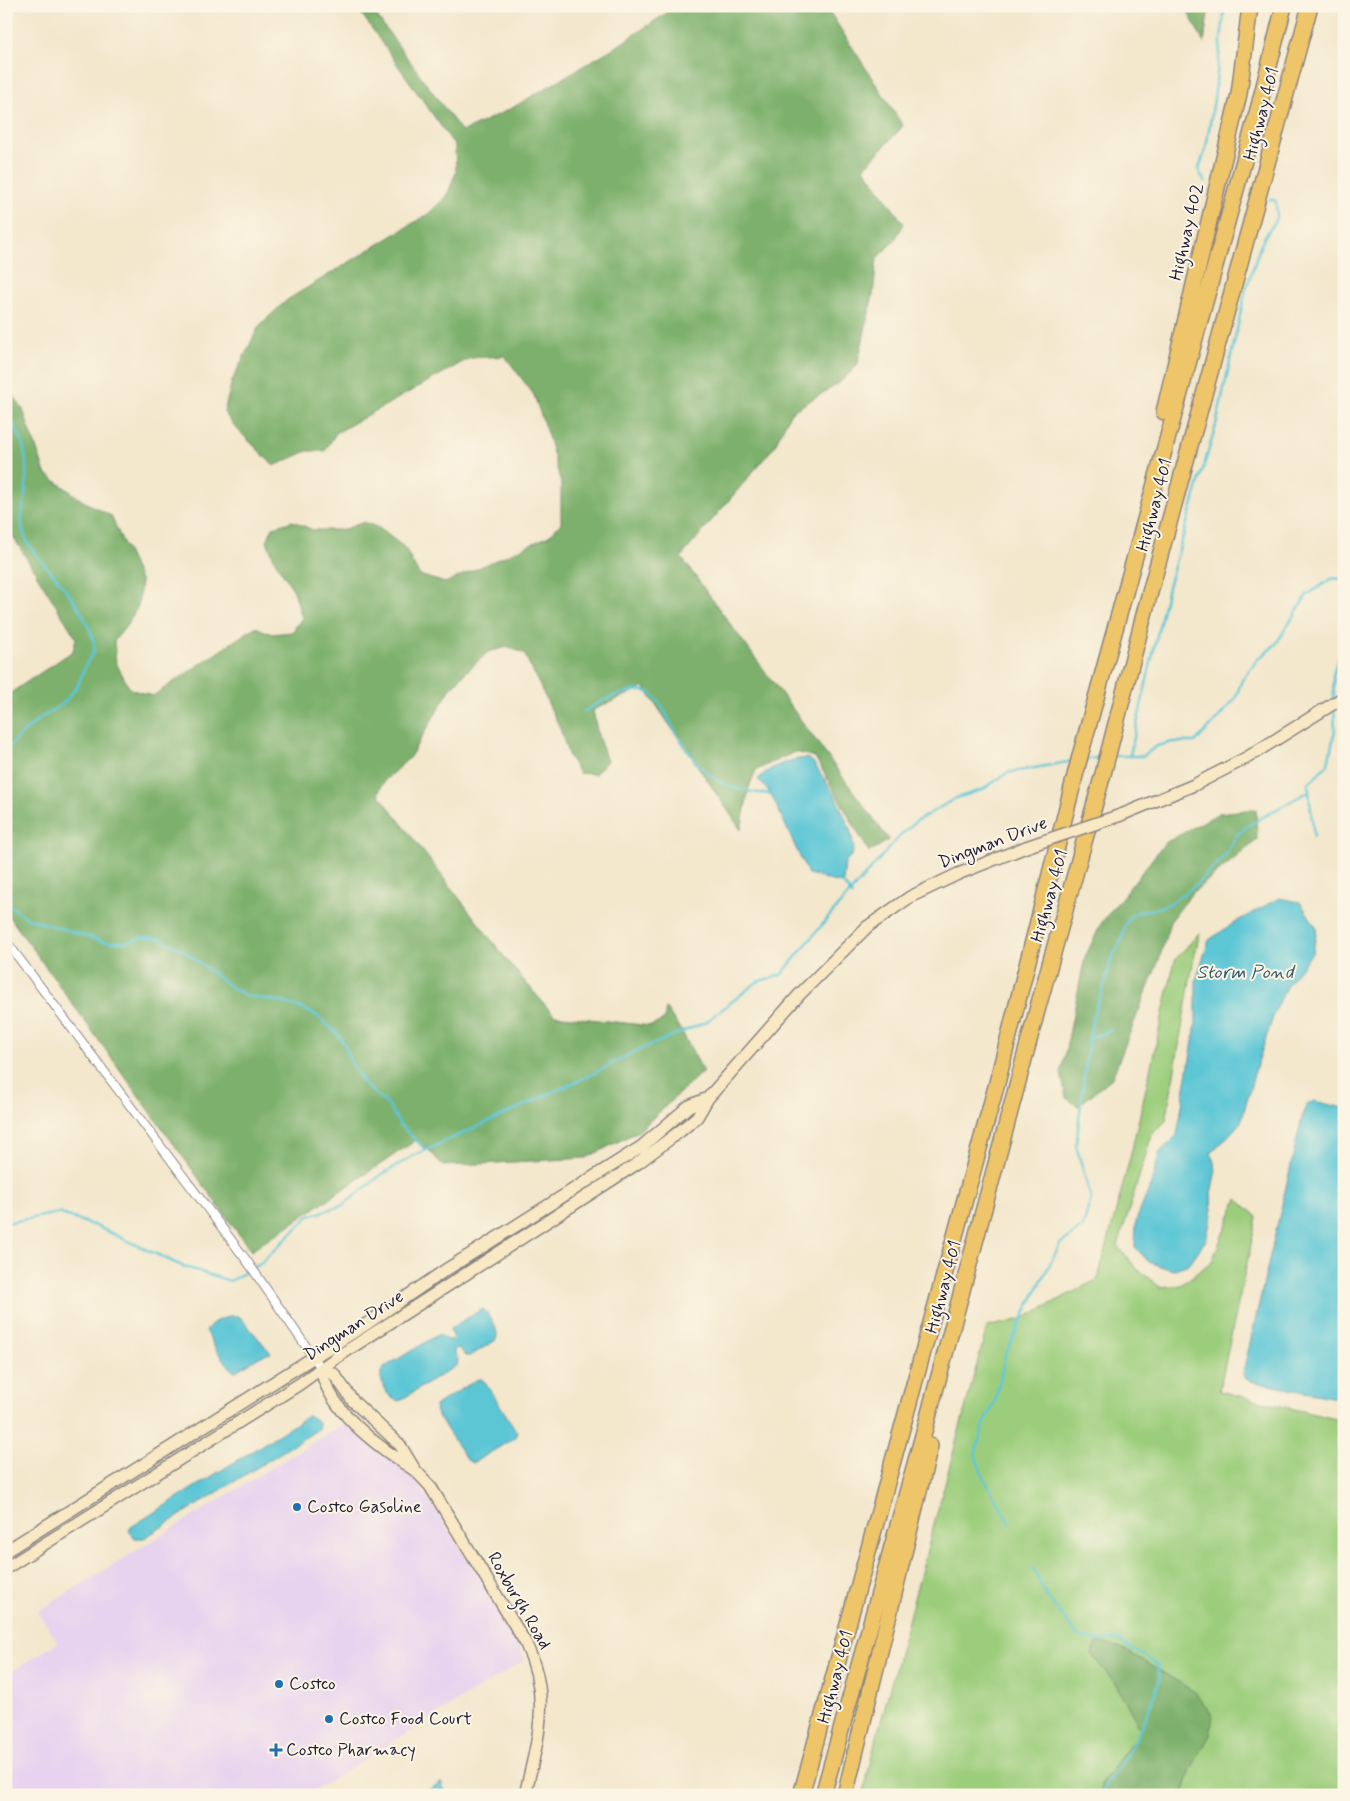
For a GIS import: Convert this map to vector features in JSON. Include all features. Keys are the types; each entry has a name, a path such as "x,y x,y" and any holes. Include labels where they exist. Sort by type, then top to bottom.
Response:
{"highway":[{"name":"Highway 402","path":"1159,465 1159,432 1239,94 1250,6"},
{"name":"Highway 401","path":"801,1795 997,1083 1073,780 1259,106 1284,6"},
{"name":"Highway 401","path":"823,1795 927,1422 1103,774 1148,598 1310,6"},
{"path":"845,1795 930,1448 927,1422"}],"main road":[{"name":"Dingman Drive","path":"6,1568 298,1385 321,1368 638,1162 679,1132 697,1117 708,1098 800,995 867,928 910,897 958,874 1121,815 1194,785 1248,757 1344,697"},
{"name":"Dingman Drive","path":"6,1551 368,1323 444,1271 641,1147 689,1106 708,1098"},
{"name":"Roxburgh Road","path":"321,1368 323,1381 341,1408 354,1423 390,1454 415,1470 430,1486 509,1614 531,1654 541,1697 541,1725 525,1795"}],"street":[{"path":"6,940 247,1261 321,1368"}],"shaded area":[{"path":"346,1422 412,1477 508,1623 525,1660 307,1795 6,1795 6,1675 58,1643 38,1611"}],"green space":[{"path":"356,6 369,6 462,132 512,108 622,43 677,6 831,6 829,11 903,126 864,168 904,224 894,241 877,258 873,295 857,366 838,384 791,412 774,447 681,557 889,840 869,852 815,757 795,752 756,770 749,787 741,830 644,687 593,710 598,736 607,761 595,774 579,773 569,757 560,728 524,653 507,647 488,652 451,688 410,757 385,780 378,793 513,968 554,1015 651,1026 664,1020 666,1008 682,1032 703,1071 639,1131 586,1158 443,1166 427,1148 415,1141 251,1251 6,912 6,696 73,651 76,638 6,525 6,402 14,396 23,410 45,473 83,501 111,516 141,582 138,606 127,625 114,641 116,663 130,689 153,696 255,627 272,634 292,632 302,618 294,591 275,561 267,541 273,527 293,521 313,530 342,530 364,522 379,528 405,548 419,575 445,583 549,536 561,523 561,483 549,439 534,395 505,356 470,358 336,433 325,451 307,451 274,466 234,426 224,412 232,381 259,326 287,300 428,214 447,196 456,172 455,146"},
{"path":"1185,6 1209,6 1204,43"},
{"path":"1256,809 1257,840 1191,894 1170,922 1159,960 1112,1078 1078,1106 1066,1098 1061,1073 1085,957 1102,922 1165,843 1219,813"},
{"path":"1200,932 1166,1121 1152,1134 1118,1246 1136,1268 1160,1287 1181,1285 1212,1261 1237,1199 1257,1217 1219,1391 1344,1421 1344,1795 863,1795 873,1751 987,1327 1022,1319 1098,1279 1131,1154 1175,960"},
{"path":"1097,1642 1122,1648 1195,1692 1213,1716 1210,1735 1191,1769 1183,1795 1101,1795 1101,1784 1141,1730 1117,1686 1092,1655"}],"water":[{"path":"806,758 813,762 834,794 850,828 854,848 852,855 845,862 843,883 808,874 771,794 758,779 780,764"},
{"name":"Storm Pond","path":"1279,898 1300,902 1317,928 1313,952 1287,985 1274,1014 1254,1074 1241,1122 1211,1152 1216,1170 1211,1193 1212,1214 1206,1240 1189,1264 1172,1270 1149,1262 1135,1247 1136,1221 1151,1184 1160,1152 1177,1135 1196,1024 1196,980 1209,940 1234,923"},
{"path":"1314,1101 1344,1108 1344,1398 1341,1399 1254,1382 1246,1379 1243,1373 1303,1113 1307,1105"},
{"path":"482,1309 494,1323 497,1332 496,1340 470,1356 466,1356 459,1348 455,1349 458,1360 457,1365 399,1401 388,1394 381,1376 381,1372 385,1367 439,1334 447,1340 452,1340 454,1338 450,1330 451,1328"},
{"path":"230,1316 239,1316 271,1353 261,1356 234,1372 216,1350 206,1330 214,1322"},
{"path":"478,1379 485,1382 517,1432 516,1437 473,1463 467,1460 436,1413 435,1406"},
{"path":"308,1416 318,1422 317,1430 144,1538 135,1538 129,1531 131,1527"},
{"path":"441,1782 447,1795 421,1795"}],"waterway":[{"path":"1205,181 1200,174 1199,168 1206,148 1214,99 1225,6"},
{"path":"1130,755 1168,587 1216,425 1245,293 1260,247 1277,215 1276,201 1270,199"},
{"path":"6,418 19,434 25,454 26,486 22,520 26,540 80,610 91,632 94,651 86,664 78,685 64,703 38,720 19,736 6,751"},
{"path":"1113,756 1143,756 1157,746 1173,742 1195,742 1235,699 1242,680 1257,660 1276,644 1307,595 1331,579 1344,578"},
{"path":"1334,700 1333,675 1344,638"},
{"path":"583,712 624,693 641,690 648,692 655,697 688,751 708,774 734,788 771,794"},
{"path":"1314,837 1308,784 1328,764 1335,730 1334,708"},
{"path":"1083,760 1103,757"},
{"path":"6,1223 59,1213 98,1227 182,1266 230,1281 260,1264 309,1216 343,1205 381,1175 413,1156 597,1072 636,1051 706,1022 757,982 781,975 827,919 899,837 915,822 956,798 982,790 1007,773 1073,761"},
{"path":"1010,1524 983,1477 975,1454 985,1421 995,1402 1005,1356 1022,1319 1060,1244 1083,1227 1091,1198 1076,1145 1089,1037 1095,1009 1112,958 1122,939 1124,927 1129,917 1137,912 1169,904 1196,885 1227,853 1236,836 1247,826 1309,791"},
{"path":"1341,876 1344,879"},
{"path":"843,883 852,895"},
{"path":"6,903 27,918 105,942 126,942 142,937 159,938 183,950 231,987 246,996 282,1002 316,1015 339,1035 351,1063 364,1084 388,1105 400,1125 426,1150"},
{"path":"1089,1038 1111,1030"},
{"path":"1033,1568 1046,1596 1079,1637 1100,1641 1116,1639 1157,1665 1160,1679 1144,1722 1127,1754 1100,1795"}],"place":[{"name":"Costco Gasoline","path":"297,1507"},
{"name":"Costco","path":"279,1684"},
{"name":"Costco Food Court","path":"329,1719"},
{"name":"Costco Pharmacy","path":"276,1750"}]}
